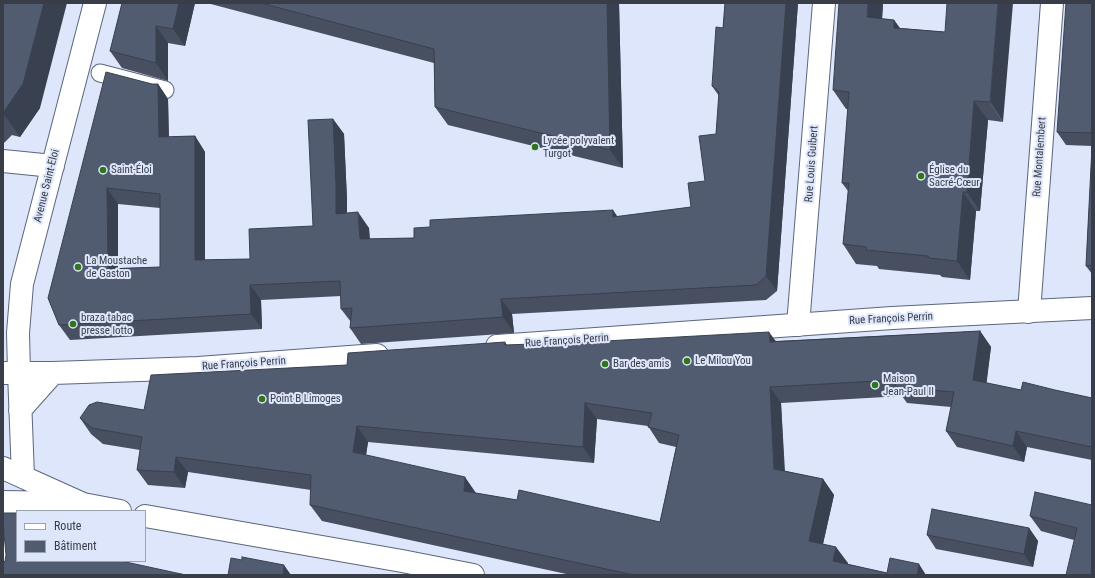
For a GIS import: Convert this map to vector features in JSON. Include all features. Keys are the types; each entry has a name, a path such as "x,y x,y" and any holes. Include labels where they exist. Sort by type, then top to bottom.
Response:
{"main road":[{"name":"Avenue Saint-Eloi","path":"23,477 20,410 11,372 18,333 22,284 95,3"},
{"name":"Rue Louis Guibert","path":"798,325 824,3"},
{"name":"Rue Montalembert","path":"1029,312 1052,3"},
{"path":"3,162 52,166"},
{"name":"Rue François Perrin","path":"475,348 892,318 1092,308"},
{"name":"Rue François Perrin","path":"11,372 53,373 198,368 396,354"},
{"path":"3,396 11,372"},
{"path":"20,410 53,373"},
{"path":"3,468 83,504"},
{"path":"3,502 83,504 115,510"},
{"path":"146,516 408,562 472,575"},
{"path":"3,532 7,575"}],"lane":[{"path":"100,73 165,90"}],"building":[{"path":"3,3 44,3 23,84 3,113"},
{"path":"122,3 179,3 173,29 156,26 156,63 110,51"},
{"path":"261,3 607,3 610,150 435,107 434,49"},
{"path":"725,3 786,3 766,276 756,285 501,299 503,317 350,328 352,308 341,309 340,281 250,285 251,314 59,325 48,298 106,72 152,84 158,84 159,137 195,136 195,260 250,259 249,229 313,226 308,120 333,119 336,214 358,212 360,239 414,238 414,228 430,227 430,220 613,210 613,217 691,207 688,183 705,181 699,136 716,134 719,92 712,86 716,27 723,28","holes":["107,188 160,194 160,267 108,269"]},
{"name":"Église du Sacré-Cœur","path":"839,3 868,3 867,17 894,20 894,28 945,32 947,3 998,3 990,102 974,101 967,192 963,192 957,261 929,258 928,256 866,250 866,247 843,244 849,183 842,183 849,92 833,90"},
{"path":"1066,3 1092,3 1092,133 1057,132"},
{"path":"1092,147 1092,265 1086,266"},
{"path":"980,331 973,380 1021,390 1023,382 1092,398 1092,447 1016,431 1013,446 946,431 954,392 896,387 895,380 770,387 774,469 823,479 809,541 836,547 833,561 887,573 890,558 919,564 917,575 634,575 310,505 311,475 176,457 174,472 137,470 142,437 92,428 80,418 89,405 97,402 144,410 151,375 347,365 348,353 505,342 505,345 587,342 769,332 770,342","holes":["585,403 652,413 648,427 679,435 660,522 519,490 517,500 464,491 465,477 353,452 357,426 583,447"]},
{"path":"1035,492 1092,505 1092,575 1066,575 1077,528 1030,516"},
{"path":"932,509 1029,528 1024,554 927,535"},
{"path":"3,513 16,513 16,562 126,562 186,575 3,575 3,563 6,555"},
{"path":"242,557 284,565 283,575 228,575 231,558 242,560"}],"place":[{"name":"Lycée polyvalent Turgot","path":"535,147"},
{"name":"Saint-Éloi","path":"103,170"},
{"name":"Église du Sacré-Cœur","path":"921,176"},
{"name":"La Moustache de Gaston","path":"78,267"},
{"name":"braza tabac presse lotto","path":"73,324"},
{"name":"Le Milou You","path":"687,361"},
{"name":"Bar des amis","path":"605,364"},
{"name":"Maison Jean-Paul II","path":"875,385"},
{"name":"Point B Limoges","path":"262,399"}]}
